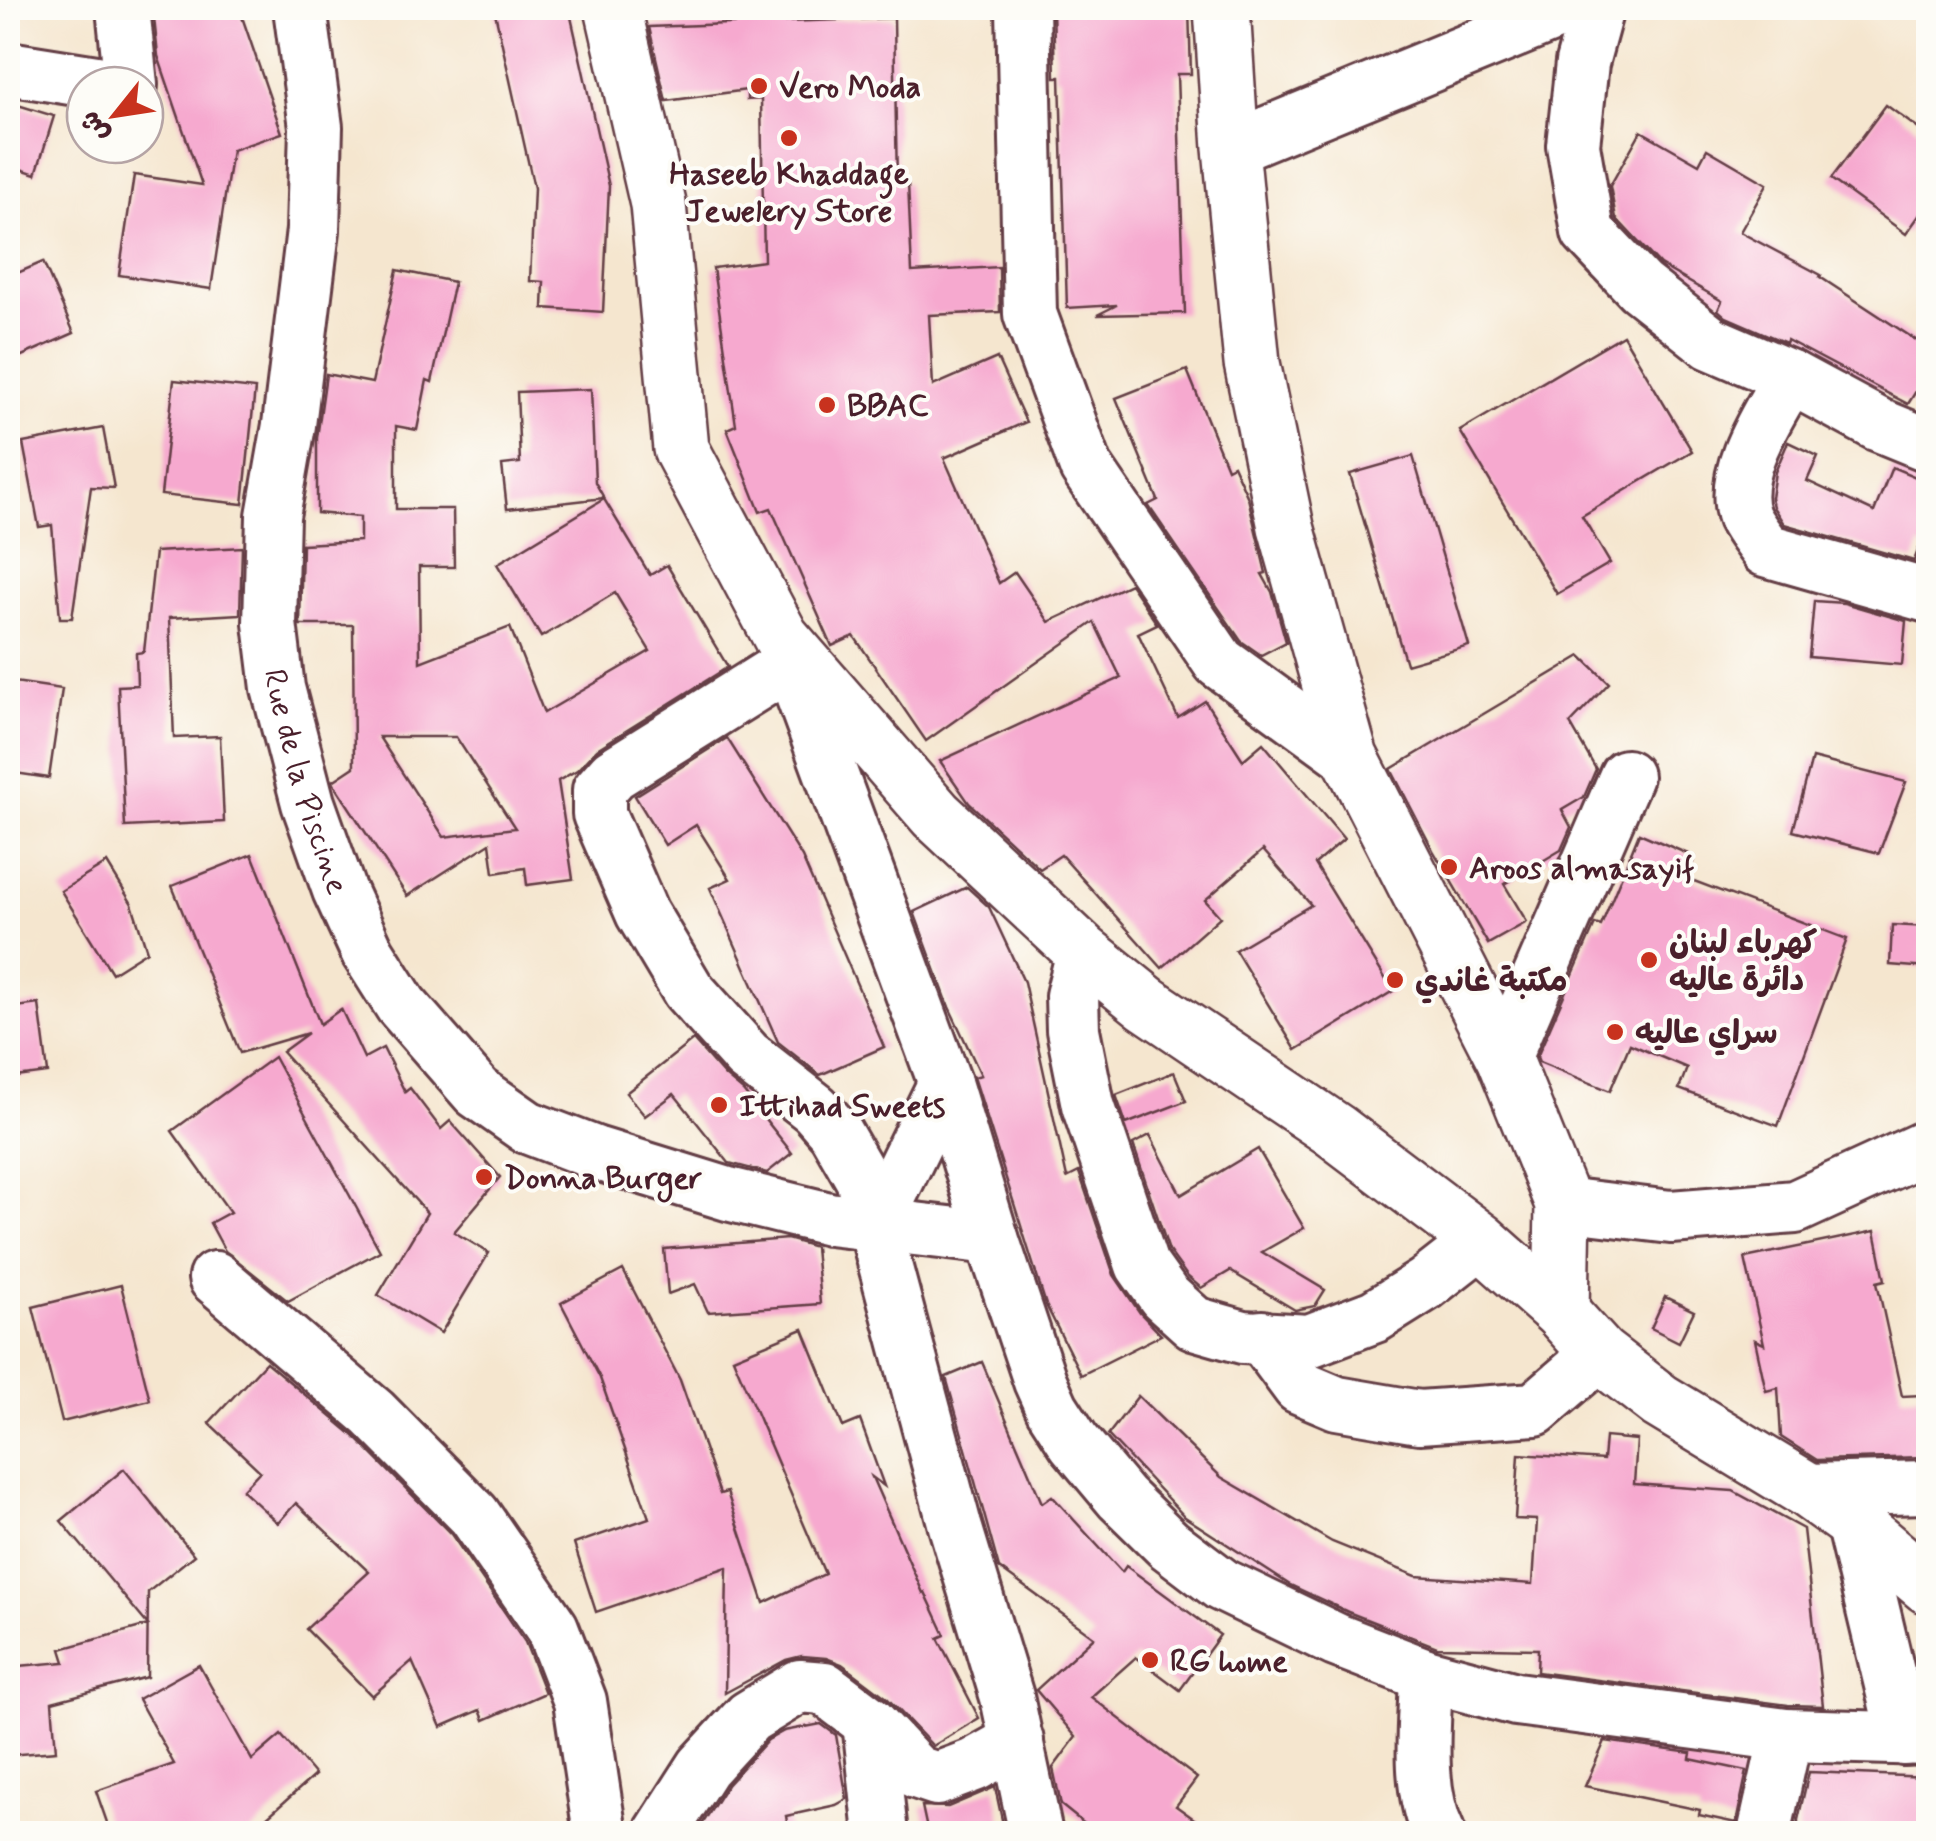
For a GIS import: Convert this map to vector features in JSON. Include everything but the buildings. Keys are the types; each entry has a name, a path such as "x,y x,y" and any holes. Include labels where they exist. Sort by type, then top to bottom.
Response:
{"main road":[{"path":"613,8 658,204 681,448 785,650 936,815 1083,952 1146,1003 1334,1130 1481,1241 1560,1312 1599,1354 1660,1401 1807,1490 1928,1586"},
{"path":"1222,8 1252,363 1286,527 1350,757 1504,1058 1563,1204 1560,1312"}],"street":[{"path":"123,8 129,65"},
{"name":"Rue de la Piscine","path":"300,8 316,127 313,230 289,425 273,516 270,623 278,688 308,802 339,890 368,953 401,1005 477,1092 527,1127 595,1153 728,1194 829,1219 992,1238"},
{"path":"1023,8 1030,314 1086,468 1218,662 1350,757"},
{"path":"1231,148 1571,8"},
{"path":"1597,8 1582,63 1573,145 1588,232 1640,287 1710,343 1790,377 1879,425 1928,446"},
{"path":"8,68 65,77"},
{"path":"1790,377 1754,440 1740,490 1744,517 1766,550 1928,596"},
{"path":"1036,1834 1017,1742 862,1179 835,1132 815,1109 747,1056 717,1026 680,978 642,913 598,814 599,790 613,774 785,650 945,1083 992,1238 1052,1408 1074,1442 1121,1498 1168,1544 1222,1585 1336,1640 1426,1675 1516,1699 1786,1735 1916,1739 1852,1522"},
{"path":"1504,1058 1626,776"},
{"path":"1083,952 1072,996 1073,1030 1088,1105 1142,1265 1164,1296 1194,1322 1243,1336 1309,1341 1375,1316 1426,1284 1481,1241"},
{"path":"875,1226 945,1083"},
{"path":"1563,1204 1671,1217 1795,1207 1928,1146"},
{"path":"215,1278 373,1413 474,1515 552,1628 580,1701 600,1834"},
{"path":"1262,1338 1300,1387 1337,1403 1419,1416 1536,1409 1599,1354"},
{"path":"1807,1490 1928,1488"},
{"path":"1426,1675 1425,1768 1439,1834"},
{"path":"660,1834 703,1767 749,1717 800,1686 824,1688 869,1722 916,1772 937,1779 1017,1742"},
{"path":"869,1722 880,1834"},
{"path":"1764,1834 1786,1735"}],"place":[{"name":"Vero Moda","path":"759,86"},
{"name":"Haseeb Khaddage Jewelery Store","path":"789,138"},
{"name":"BBAC","path":"827,405"},
{"name":"Aroos almasayif","path":"1449,867"},
{"name":"كهرباء لبنان دائرة عاليه","path":"1649,960"},
{"name":"مكتبة غاندي","path":"1395,980"},
{"name":"سراي عاليه","path":"1615,1032"},
{"name":"Ittihad Sweets","path":"719,1105"},
{"name":"Donna Burger","path":"484,1177"},
{"name":"RG home","path":"1150,1660"}]}
